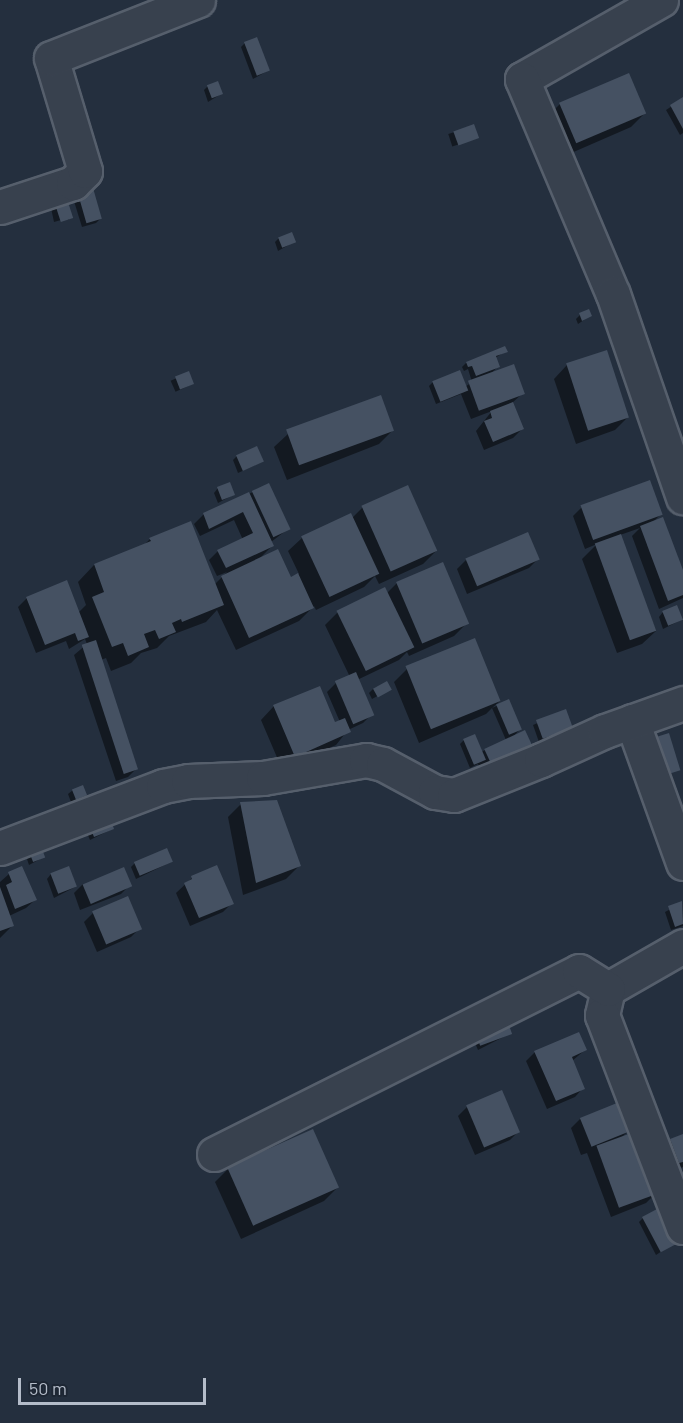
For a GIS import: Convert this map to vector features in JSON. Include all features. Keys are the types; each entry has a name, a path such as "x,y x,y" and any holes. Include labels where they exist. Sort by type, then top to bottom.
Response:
{"street":[{"path":"0,207 73,183 85,171 51,58 198,0"},
{"path":"661,0 522,79 613,294 683,497"},
{"path":"0,848 163,786 188,781 263,778 366,760 383,764 435,792 454,795 632,721 683,703"},
{"path":"632,721 683,863"},
{"path":"683,946 608,988 602,1015 683,1227"},
{"path":"214,1154 579,971 608,988"}],"building":[{"path":"257,37 270,71 257,76 244,42"},
{"path":"629,73 646,114 576,143 559,103"},
{"path":"218,81 223,94 212,98 207,85"},
{"path":"683,97 683,129 670,105"},
{"path":"474,124 479,138 458,146 453,132"},
{"path":"93,188 102,219 86,223 78,192"},
{"path":"67,199 73,218 61,222 55,203"},
{"path":"292,232 296,242 282,248 278,238"},
{"path":"589,309 592,316 582,321 579,313"},
{"path":"505,346 508,352 496,356 500,367 476,376 472,366 468,367 466,362"},
{"path":"607,350 629,418 588,431 566,363"},
{"path":"514,364 525,394 479,411 468,381"},
{"path":"460,370 468,390 440,402 432,381"},
{"path":"189,371 194,384 180,389 175,376"},
{"path":"381,395 394,431 299,465 286,430"},
{"path":"513,402 524,429 493,442 484,421 492,418 490,411"},
{"path":"257,446 264,462 243,471 236,455"},
{"path":"650,480 663,515 593,540 580,505"},
{"path":"230,482 235,495 222,500 217,487"},
{"path":"269,483 291,529 273,537 252,491"},
{"path":"408,485 437,551 391,572 361,506"},
{"path":"249,492 274,546 226,568 217,550 253,533 243,512 209,529 203,513"},
{"path":"351,513 379,574 329,597 301,536"},
{"path":"663,517 683,570 683,595 668,601 640,526"},
{"path":"191,521 224,605 182,622 181,619 172,623 176,632 159,639 155,630 144,634 149,647 128,656 123,643 112,647 92,597 104,592 94,564 151,541 149,538"},
{"path":"528,532 540,560 477,586 465,559"},
{"path":"621,534 656,631 630,640 595,544"},
{"path":"278,549 291,577 298,573 314,608 249,638 221,576"},
{"path":"443,562 469,624 422,644 396,582"},
{"path":"67,580 89,637 78,641 75,633 45,645 26,597"},
{"path":"385,587 414,647 366,671 336,611"},
{"path":"677,605 683,620 668,626 662,611"},
{"path":"475,638 500,701 431,729 405,666"},
{"path":"96,640 138,769 124,774 82,645"},
{"path":"356,672 374,715 353,724 335,681"},
{"path":"387,681 392,690 378,698 373,689"},
{"path":"320,686 335,722 345,718 351,732 295,757 273,705"},
{"path":"509,699 522,729 509,735 496,704"},
{"path":"566,709 573,728 543,739 536,720"},
{"path":"525,730 533,747 492,766 484,749"},
{"path":"669,733 680,770 665,775 654,738"},
{"path":"475,734 486,760 474,765 463,739"},
{"path":"83,785 87,795 76,800 72,789"},
{"path":"277,800 301,866 256,883 240,802"},
{"path":"111,820 114,829 94,837 90,827"},
{"path":"167,848 173,862 140,876 134,862"},
{"path":"42,849 45,857 33,862 30,854"},
{"path":"217,865 234,904 199,918 184,883 192,879 191,876"},
{"path":"22,866 37,900 15,909 6,885 12,882 8,872"},
{"path":"69,866 77,887 58,894 50,873"},
{"path":"124,867 132,886 91,904 83,885"},
{"path":"0,887 14,926 0,931"},
{"path":"128,896 142,929 106,944 92,911"},
{"path":"682,901 683,924 675,927 668,906"},
{"path":"507,1020 512,1034 480,1046 475,1032"},
{"path":"579,1032 587,1050 572,1057 585,1089 556,1101 534,1051"},
{"path":"502,1090 520,1132 484,1148 466,1105"},
{"path":"617,1103 629,1132 592,1147 580,1118"},
{"path":"313,1129 339,1187 253,1226 227,1167"},
{"path":"634,1132 657,1194 619,1208 596,1146"},
{"path":"683,1134 683,1162 679,1163 670,1139"},
{"path":"657,1209 676,1244 661,1252 642,1217"}]}
